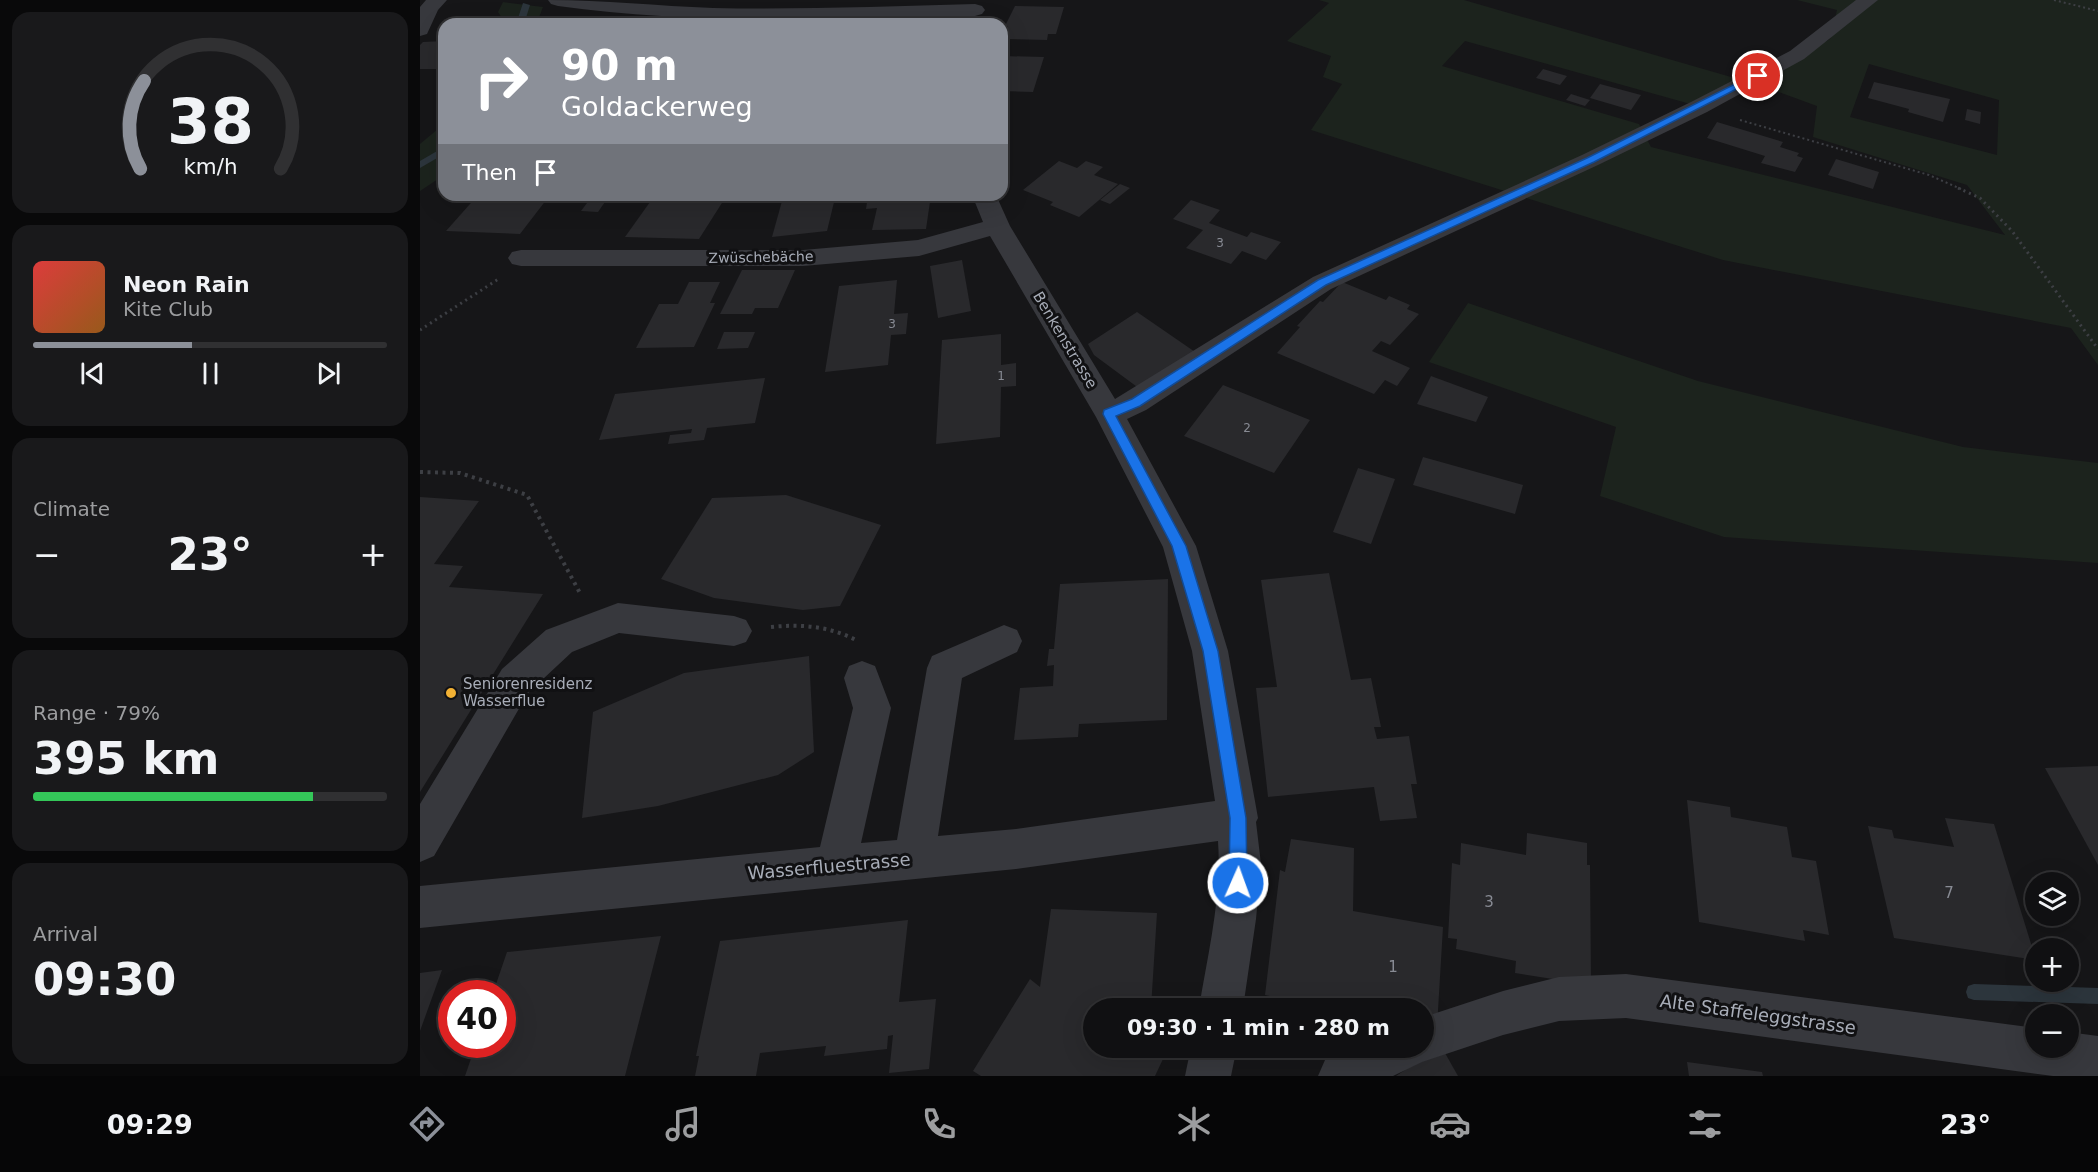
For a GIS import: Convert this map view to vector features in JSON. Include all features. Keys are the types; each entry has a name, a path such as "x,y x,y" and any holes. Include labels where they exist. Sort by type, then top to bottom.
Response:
{"street":[{"path":"420,30 429,8 437,0"},
{"path":"1109,414 1136,402 1322,283 1699,108 1797,55 1868,0"},
{"path":"557,9 579,3 663,5 792,18"},
{"path":"824,18 974,11"},
{"name":"Benkenstrasse","path":"987,201 998,226 1109,414 1179,546 1210,651 1238,818 1240,864 1235,919 1223,998"},
{"name":"Zwüschebäche","path":"521,258 803,258 918,248 998,226"},
{"path":"420,842 515,681 559,641 618,618 734,631"},
{"path":"914,858 945,668 1004,641"},
{"path":"836,865 872,708 862,678"},
{"name":"Wasserfluestrasse","path":"420,907 1016,849 1238,818"},
{"name":"Alte Staffeleggstrasse","path":"1434,1037 1503,1013 1559,999 1626,996 2098,1059"},
{"path":"1208,1076 1212,1058"},
{"path":"1341,1076 1381,1058"}],"path":[{"path":"2054,0 2098,11"},
{"path":"1699,108 1929,175 1980,198 2012,231 2098,349"},
{"path":"420,330 504,275 521,258"},
{"path":"420,472 460,473 527,495 597,626"}],"shaded area":[{"path":"1319,0 1464,0 1738,79 1694,105 1465,41 1442,66 1639,124 1651,147 2005,235 1967,185 1813,137 1817,106 1754,83 1830,39 1837,10 1797,0 2098,0 2098,365 2071,328 1723,260 1311,130 1342,84 1323,77 1331,56 1287,41 1329,3","holes":["1869,64 1999,100 1997,155 1850,117"]},
{"path":"503,2 543,7 539,18 502,18 498,12"},
{"path":"438,129 438,179 420,191 420,144"},
{"path":"1468,303 1698,381 1963,447 2098,463 2098,563 1724,537 1600,496 1616,427 1429,362"}],"building":[{"path":"1015,6 1064,7 1056,34 1048,34 1047,40 1008,39 1008,20"},
{"path":"438,41 438,69 420,69 420,45 423,42"},
{"path":"1008,56 1044,57 1033,92 1008,91"},
{"path":"1543,69 1567,76 1560,85 1536,78"},
{"path":"1874,82 1950,99 1943,122 1908,112 1909,109 1868,98"},
{"path":"1600,84 1641,95 1631,110 1590,98"},
{"path":"1571,94 1590,100 1585,106 1566,100"},
{"path":"1967,109 1981,112 1980,124 1965,120"},
{"path":"1717,122 1783,142 1780,147 1799,153 1797,156 1803,158 1795,172 1761,163 1765,156 1707,138"},
{"path":"1836,159 1879,172 1873,189 1828,175"},
{"path":"1059,161 1077,168 1086,161 1103,167 1094,175 1118,184 1079,217 1050,205 1053,202 1023,190"},
{"path":"1120,184 1130,188 1110,204 1100,200"},
{"path":"1191,200 1220,210 1209,223 1247,237 1251,232 1281,242 1266,260 1242,251 1231,264 1186,248 1203,230 1173,219"},
{"path":"473,201 545,201 520,234 446,231"},
{"path":"588,201 606,201 598,212 581,211"},
{"path":"651,201 723,201 699,239 625,237"},
{"path":"782,201 834,201 827,231 772,237"},
{"path":"867,201 930,201 926,229 872,230 877,208 866,209"},
{"path":"962,260 971,311 938,318 930,266"},
{"path":"742,270 795,270 778,308 755,308 752,314 720,314"},
{"path":"897,280 894,314 908,313 906,334 891,335 888,365 825,372 839,286"},
{"path":"689,282 720,282 710,303 715,303 694,347 636,348 659,304 678,304"},
{"path":"1342,282 1386,300 1389,296 1410,305 1407,309 1419,314 1390,345 1381,341 1372,351 1410,368 1397,386 1385,380 1374,394 1277,353 1300,327 1297,326"},
{"path":"1137,312 1198,354 1144,392 1094,355 1088,344"},
{"path":"724,332 755,332 748,348 717,349"},
{"path":"1001,334 1001,365 1016,363 1016,386 1001,387 1000,437 936,444 942,340"},
{"path":"1431,376 1488,397 1476,422 1417,404"},
{"path":"765,378 755,423 707,428 704,440 668,444 670,435 691,433 692,429 599,440 615,394"},
{"path":"1223,385 1310,420 1274,473 1184,436"},
{"path":"1423,457 1523,485 1515,514 1413,485"},
{"path":"1358,468 1395,479 1371,544 1333,532"},
{"path":"786,495 881,525 840,606 803,610 714,598 661,579 712,498"},
{"name":"Seniorenresidenz Wasserflue","path":"420,497 479,501 434,564 463,566 449,587 543,594 420,792"},
{"path":"1329,573 1351,680 1371,678 1381,727 1374,727 1377,739 1409,736 1417,784 1411,784 1417,818 1380,821 1374,787 1268,797 1256,688 1277,687 1261,580"},
{"path":"1168,579 1167,720 1079,724 1078,737 1014,740 1020,688 1053,686 1054,665 1047,666 1049,649 1054,649 1060,584"},
{"path":"809,656 814,752 778,775 658,806 582,818 593,712 684,673"},
{"path":"2098,766 2098,865 2045,768"},
{"path":"1687,800 1730,807 1731,817 1787,827 1792,857 1816,861 1829,935 1803,930 1805,941 1699,922"},
{"path":"1945,818 1994,824 2029,938 2025,938 2025,958 1894,938 1868,826 1892,830 1894,838 1954,847"},
{"path":"1527,833 1587,843 1587,865 1590,865 1591,985 1515,973 1516,961 1456,949 1457,939 1448,938 1452,863 1460,865 1461,843 1526,855"},
{"path":"1291,839 1354,848 1353,911 1443,927 1437,1027 1434,1028 1434,998 1279,998 1265,995 1280,870 1285,872"},
{"path":"1051,909 1157,913 1152,998 1083,998 1083,1058 1162,1058 1155,1076 981,1076 973,1071 1030,979 1040,987"},
{"path":"908,920 899,1002 936,999 929,1069 889,1073 893,1035 888,1036 887,1049 824,1056 826,1046 760,1053 756,1076 695,1076 699,1056 696,1056 720,941"},
{"path":"661,936 625,1076 465,1076 471,1058 516,1058 516,980 497,980 507,952"},
{"path":"442,970 420,1031 420,973"},
{"path":"1441,1046 1458,1076 1396,1076 1423,1058 1434,1058 1434,1051"},
{"path":"1687,1062 1762,1072 1763,1076 1689,1076"}],"waterway":[{"path":"522,18 526,5"},
{"path":"420,165 438,154"},
{"path":"1974,992 2098,996"}],"place":[{"name":"Seniorenresidenz Wasserflue","path":"451,693"}],"route":[{"path":"1238,883 1240,864 1238,818 1210,651 1179,546 1109,414 1136,402 1322,283 1590,160 1699,108 1758,76"}]}
